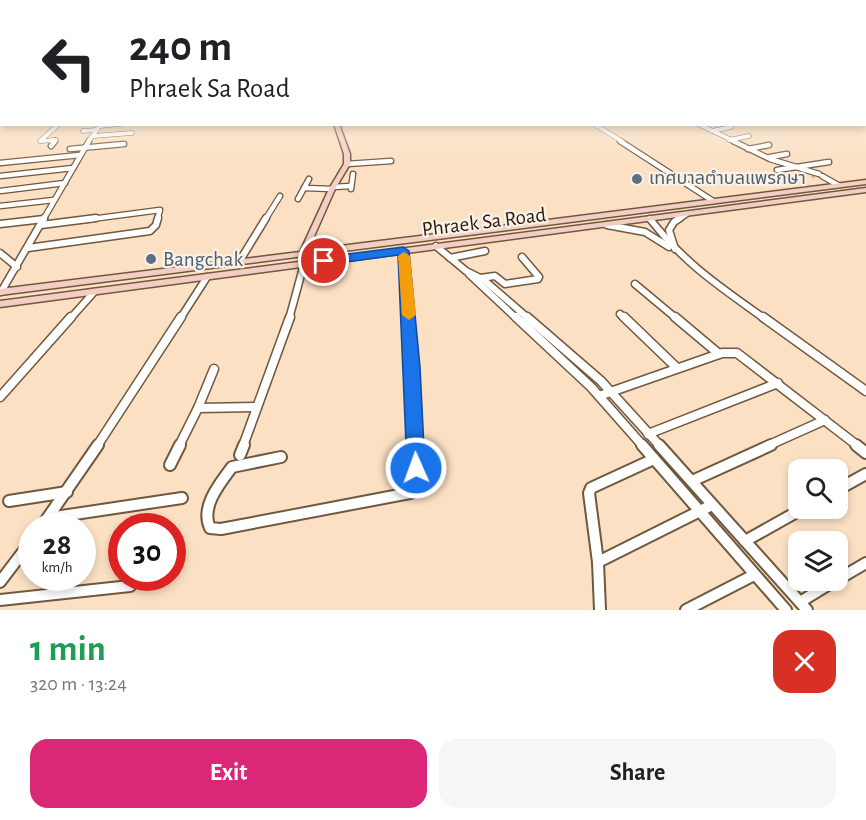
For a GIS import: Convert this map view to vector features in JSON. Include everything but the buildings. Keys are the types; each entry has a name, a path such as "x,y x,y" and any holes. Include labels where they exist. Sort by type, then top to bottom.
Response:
{"main road":[{"path":"303,253 332,188 347,164 347,154 337,126"},
{"name":"Phraek Sa Road","path":"1,292 866,182"},
{"name":"Phraek Sa Road","path":"0,304 866,190"}],"street":[{"path":"35,147 56,126"},
{"path":"597,126 713,201"},
{"path":"702,126 767,158 816,175 834,186"},
{"path":"83,131 99,127"},
{"path":"1,292 99,127"},
{"path":"712,131 731,127"},
{"path":"93,136 132,133"},
{"path":"729,140 749,136"},
{"path":"40,141 56,140 51,146"},
{"path":"70,149 124,144"},
{"path":"748,149 769,145"},
{"path":"767,158 787,154"},
{"path":"0,163 81,155"},
{"path":"347,164 391,161"},
{"path":"777,170 829,162"},
{"path":"0,176 73,168"},
{"path":"304,188 351,188 353,174"},
{"path":"298,199 309,179"},
{"path":"0,191 64,183"},
{"path":"240,262 280,196"},
{"path":"0,206 54,200"},
{"path":"0,224 160,210 156,225 150,231 28,248"},
{"path":"676,251 669,230 674,222 687,214"},
{"path":"650,219 676,251 694,268 866,391"},
{"path":"606,224 645,232 676,251"},
{"path":"436,246 466,271 480,278 599,396 786,610"},
{"path":"281,457 232,467 208,508 206,519 210,528 221,530 410,493 416,468 412,367 403,251"},
{"path":"450,258 485,251"},
{"path":"0,253 17,267"},
{"path":"480,278 495,276 505,284 538,279 539,277 522,257"},
{"path":"240,455 288,323 304,264"},
{"path":"466,271 476,284 610,392 804,606 822,591"},
{"path":"52,513 207,276"},
{"path":"635,284 719,354"},
{"path":"0,397 94,292"},
{"path":"620,314 677,368"},
{"path":"599,396 719,354 737,353 866,453"},
{"path":"170,465 214,369"},
{"path":"648,434 778,383"},
{"path":"198,408 256,407"},
{"path":"692,482 825,420"},
{"path":"600,610 598,562 589,493 591,488 654,459"},
{"path":"848,484 866,474"},
{"path":"9,501 67,492"},
{"path":"96,513 182,498"},
{"path":"598,562 712,505"},
{"path":"745,541 788,517"},
{"path":"0,582 6,568 18,555"},
{"path":"848,573 866,563"},
{"path":"686,610 754,575"},
{"path":"0,600 108,588"}],"slow traffic":[{"path":"404,256 409,315"}],"place":[{"name":"เทศบาลตำบลแพรกษา","path":"637,179"},
{"name":"Bangchak","path":"151,259"}],"route":[{"path":"324,261 403,251 412,367 416,468"}]}
